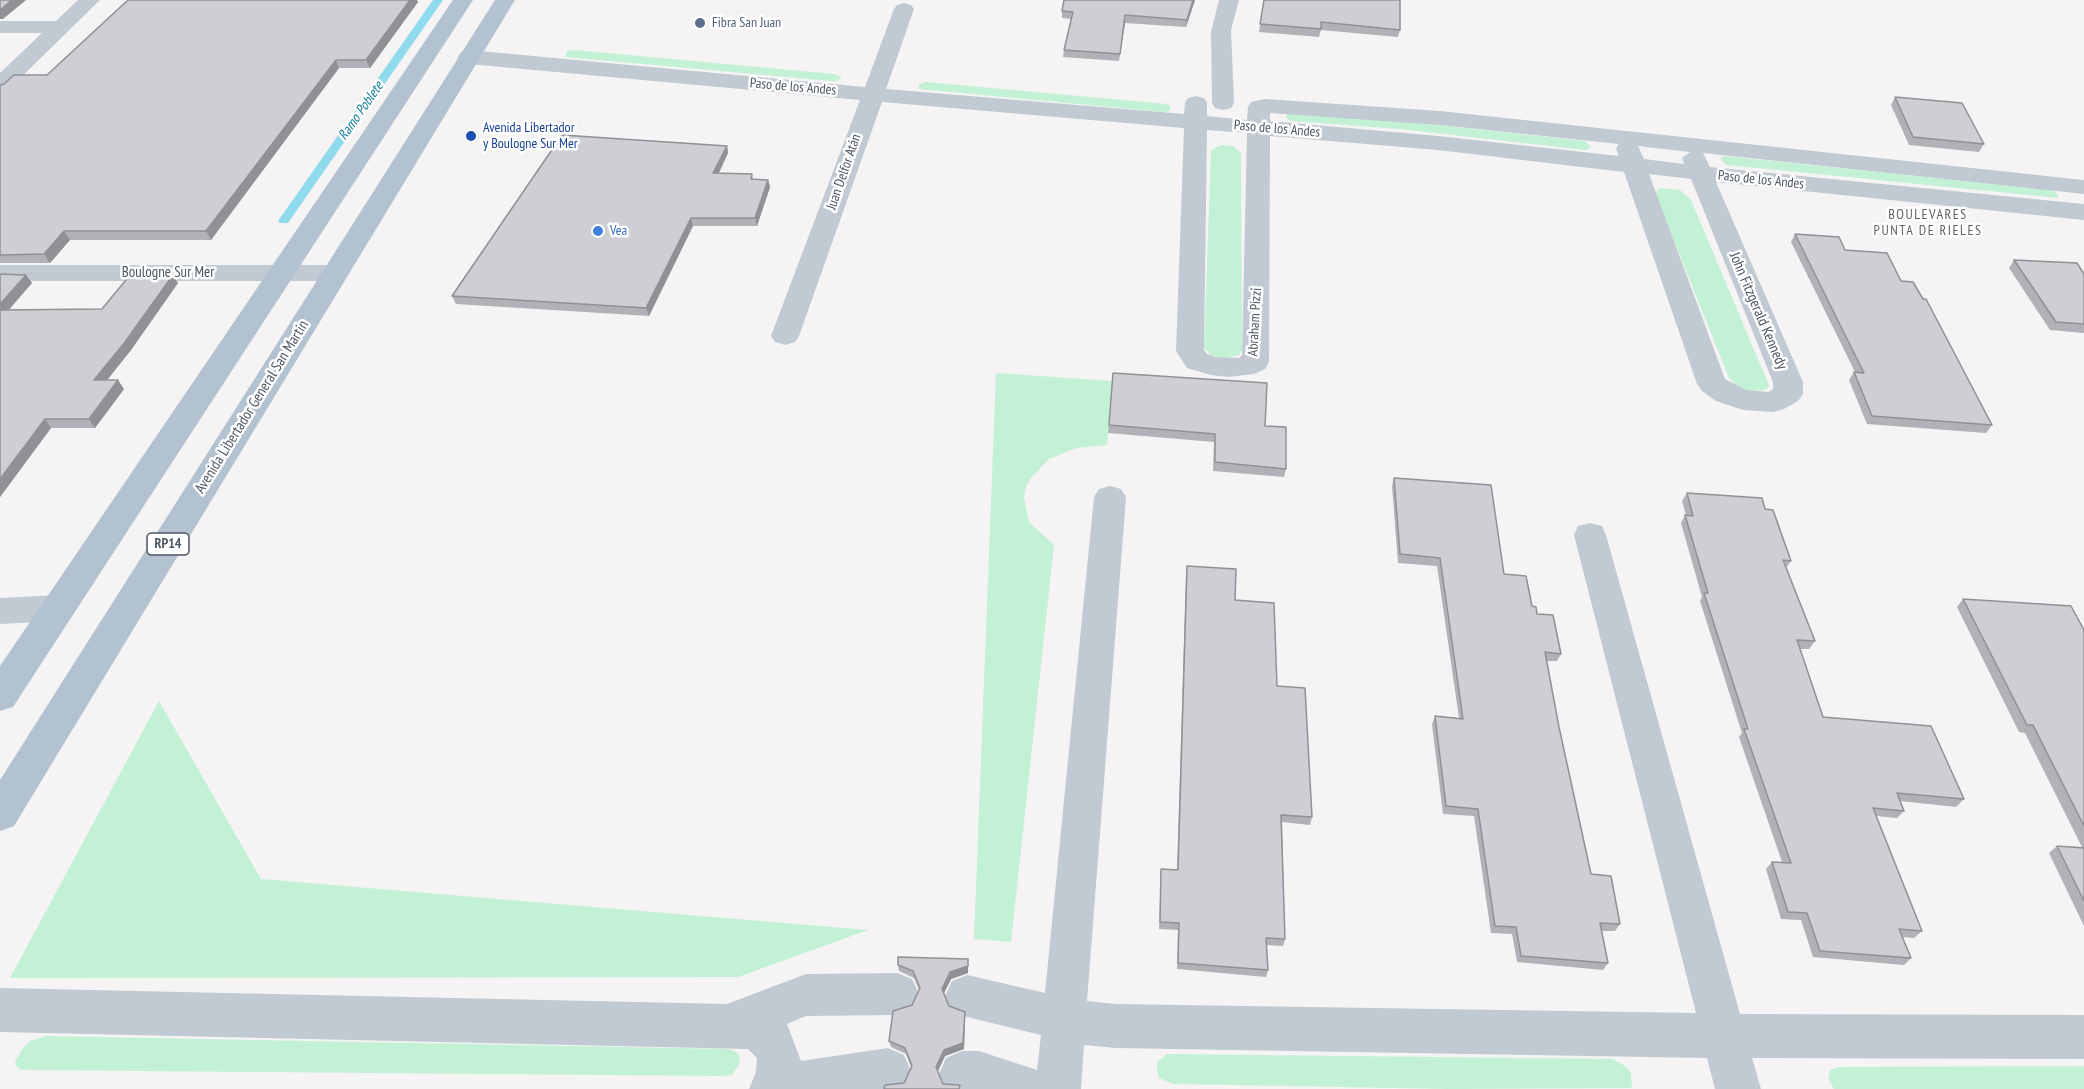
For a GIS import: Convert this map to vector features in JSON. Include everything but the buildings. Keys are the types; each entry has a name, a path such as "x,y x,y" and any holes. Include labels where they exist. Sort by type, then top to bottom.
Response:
{"main road":[{"path":"0,696 463,0"},
{"name":"Avenida Libertador General San Martín","path":"0,814 469,57 493,36 504,0"}],"street":[{"path":"0,85 90,0"},
{"path":"1223,103 1223,29 1229,0"},
{"name":"Juan Delfor Atán","path":"785,336 906,4"},
{"path":"0,27 61,27"},
{"name":"Paso de los Andes","path":"635,51 664,53 875,84 1020,85"},
{"name":"Paso de los Andes","path":"469,57 875,84 1258,117 1438,143 1700,174 2084,213"},
{"name":"Paso de los Andes","path":"1043,87 1197,112 1223,103 1258,117 1440,118 2084,187"},
{"name":"Abraham Pizzi","path":"1197,112 1190,351 1197,361 1228,368 1244,367 1254,362 1256,355 1258,117"},
{"name":"John Fitzgerald Kennedy","path":"1624,138 1712,384 1726,394 1743,400 1773,402 1788,394 1788,382 1689,145"},
{"name":"Boulogne Sur Mer","path":"0,273 336,273"},
{"path":"1058,1089 1110,497"},
{"path":"1590,535 1738,1089"},
{"path":"0,611 58,608"},
{"path":"730,1025 806,995 897,994"},
{"path":"967,996 1011,1005 1064,1021 1128,1026 1724,1035 2084,1037"},
{"path":"0,1010 756,1027 771,1039 779,1058 779,1073 772,1089"},
{"path":"790,1089 808,1081 888,1071"},
{"path":"962,1074 979,1074 1029,1089"}],"green space":[{"path":"567,51 834,74 842,77 838,81 831,81 565,57"},
{"path":"926,82 1167,104 1171,107 1169,111 1163,112 919,89 919,84"},
{"path":"1287,114 1392,120 1585,141 1591,147 1586,150 1399,129 1291,121 1286,118"},
{"path":"1221,145 1233,146 1241,153 1242,350 1239,355 1227,358 1212,356 1204,348 1211,150"},
{"path":"1721,157 2050,190 2056,192 2059,198 1727,165 1721,160"},
{"path":"1660,188 1680,190 1691,200 1768,383 1769,387 1764,390 1749,391 1739,388 1729,378 1656,196"},
{"path":"996,373 1113,381 1107,445 1076,448 1049,459 1026,486 1024,498 1029,522 1054,545 1011,942 974,939"},
{"path":"159,701 261,879 868,930 738,977 10,978"},
{"path":"46,1036 727,1049 735,1051 740,1063 732,1075 723,1076 22,1070 17,1067 15,1062 23,1048 30,1041"},
{"path":"1167,1054 1613,1059 1625,1066 1631,1073 1632,1088 1449,1089 1173,1084 1159,1078 1157,1071 1157,1062"},
{"path":"2084,1066 2084,1089 1834,1089 1828,1078 1830,1071 1837,1067"}],"waterway":[{"name":"Ramo Poblete","path":"284,221 438,0"}],"place":[{"name":"Fibra San Juan","path":"700,23"},
{"name":"Avenida Libertador y Boulogne Sur Mer","path":"471,136"},
{"name":"Vea","path":"598,231"}],"district":[{"name":"BOULEVARES PUNTA DE RIELES","path":"1928,224"}]}
